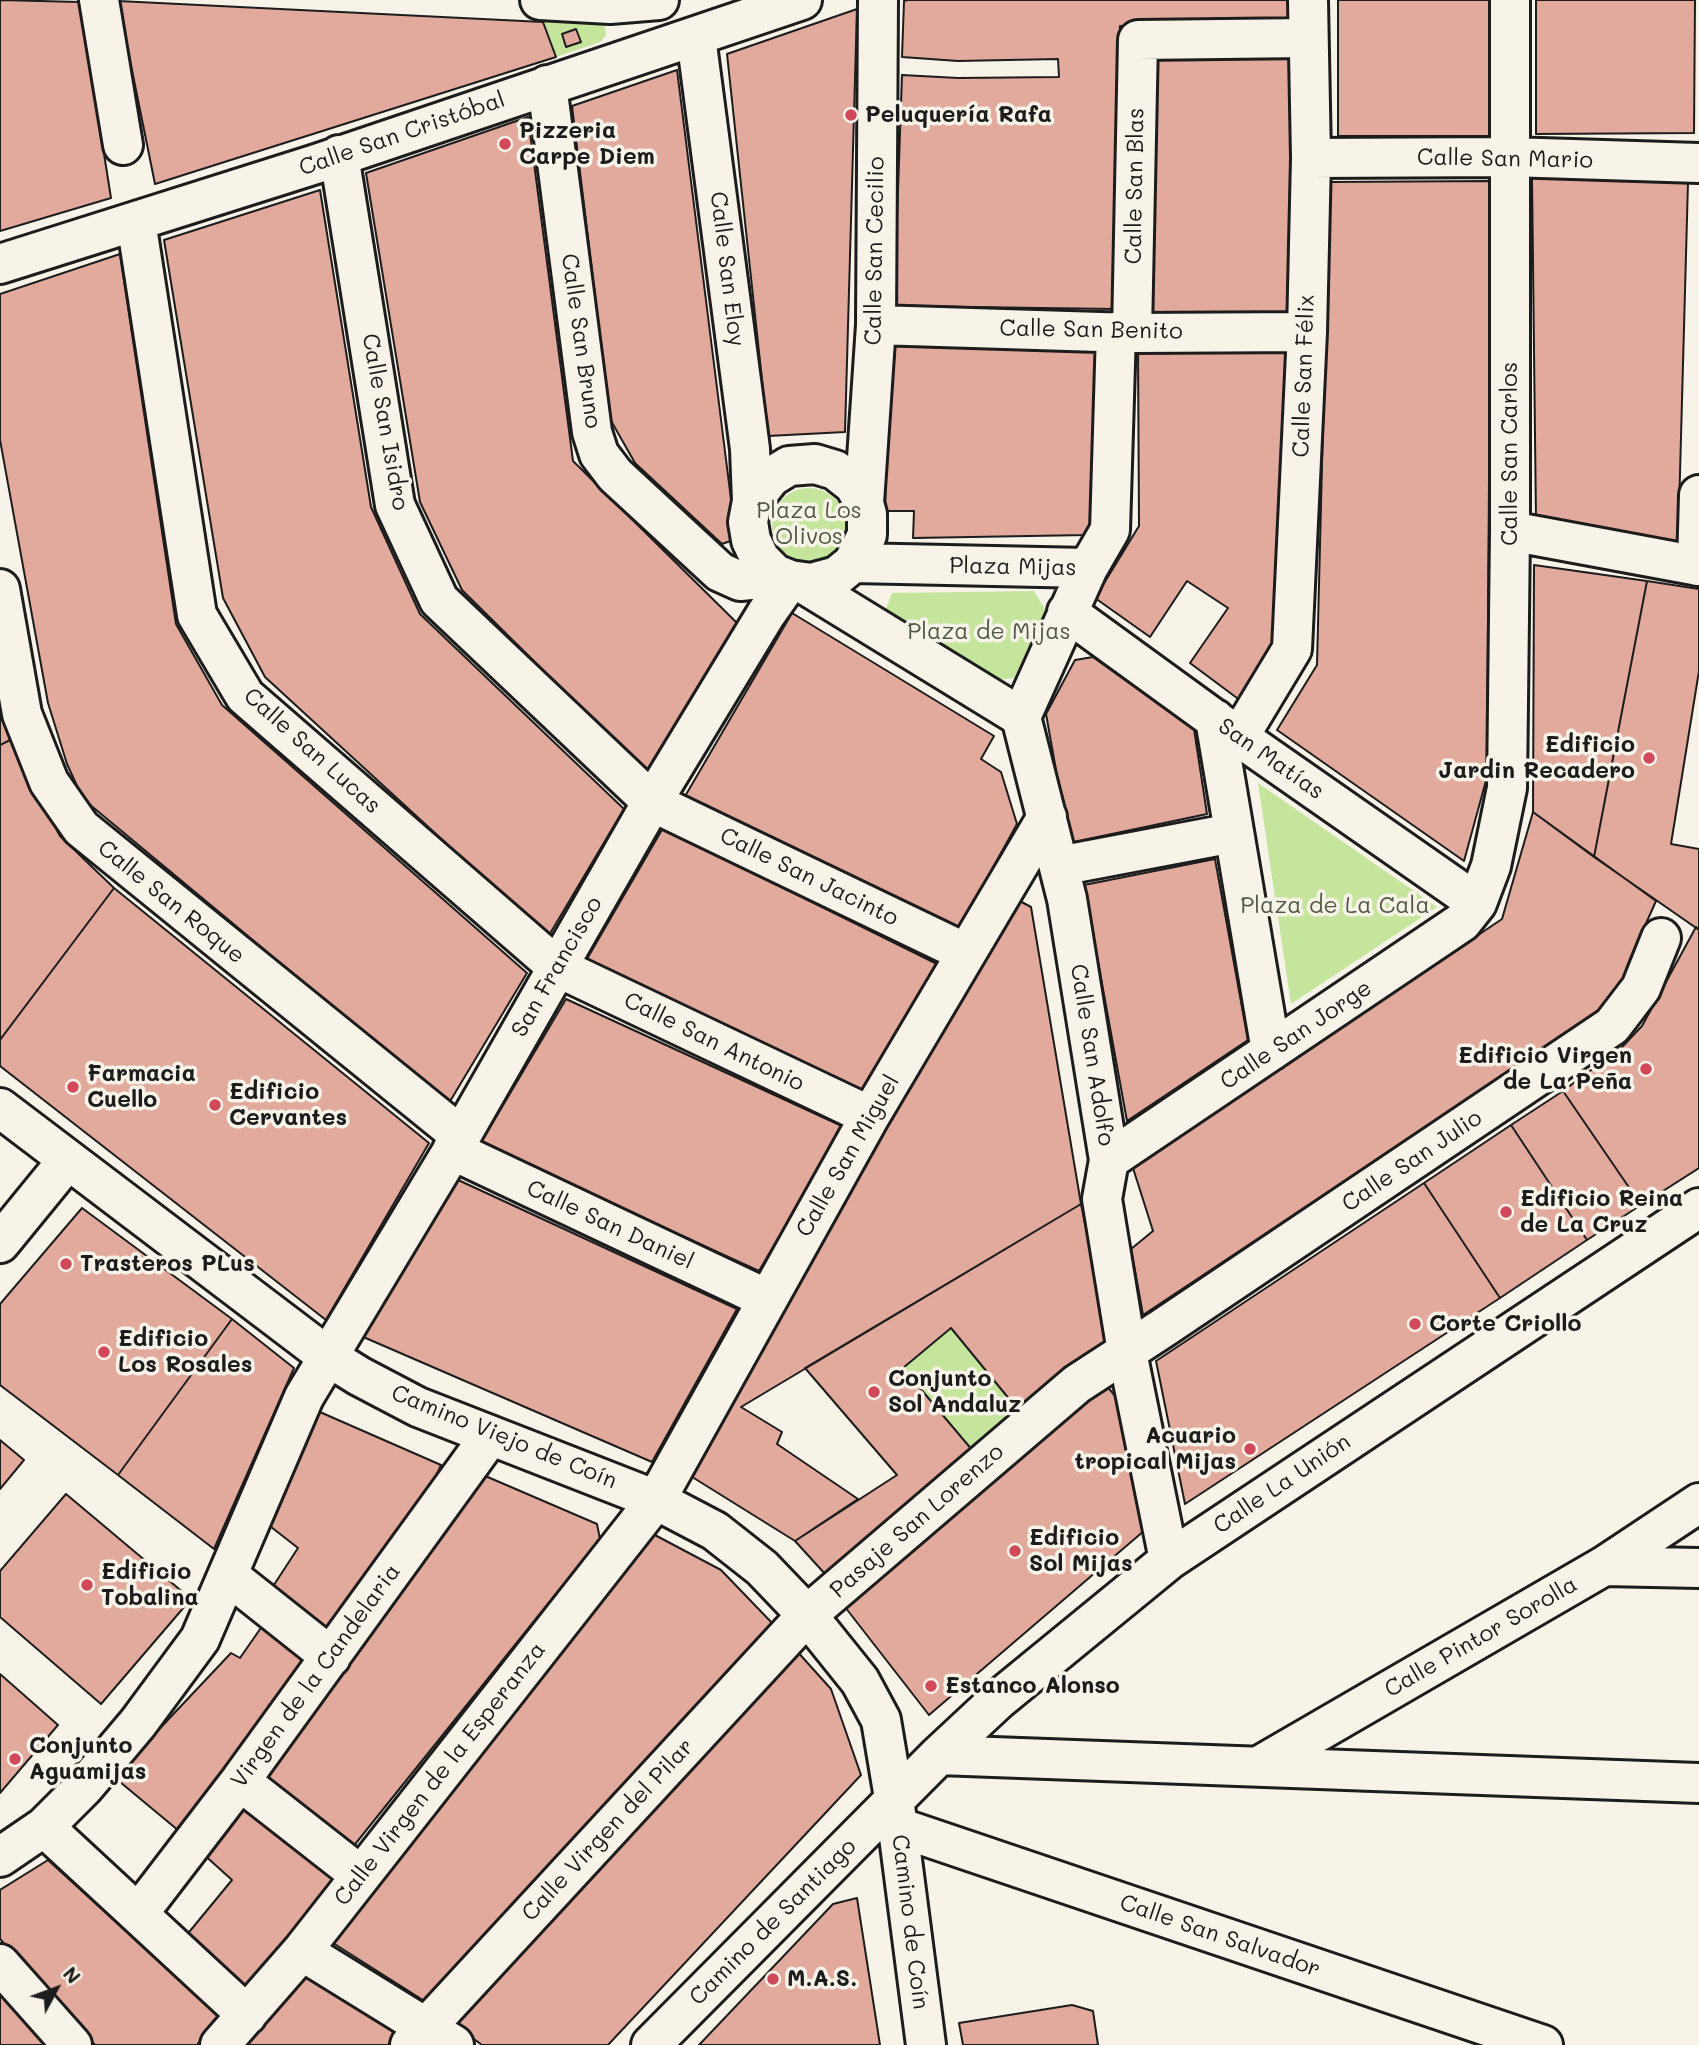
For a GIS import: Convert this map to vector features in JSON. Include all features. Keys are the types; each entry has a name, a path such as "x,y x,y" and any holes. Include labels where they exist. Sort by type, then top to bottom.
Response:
{"street":[{"path":"99,0 123,145"},
{"path":"540,0 659,0"},
{"name":"Calle San Cristóbal","path":"0,264 339,155 802,0"},
{"name":"Calle San Cecilio","path":"864,503 876,325 878,0"},
{"name":"Calle San Félix","path":"1227,728 1292,649 1307,332 1311,158 1308,0"},
{"name":"Calle San Carlos","path":"1477,903 1490,866 1507,788 1510,0"},
{"name":"Calle San Eloy","path":"696,37 750,449 752,502"},
{"name":"Calle San Blas","path":"1088,568 1110,530 1124,333 1138,40 1308,38"},
{"name":"Calle San Bruno","path":"547,85 592,432 599,454 615,475 720,572 740,581 789,579"},
{"name":"Calle San Isidro","path":"339,155 396,505 439,600 652,802"},
{"name":"Calle San Mario","path":"1311,158 1509,157 1699,163"},
{"name":"Calle San Lucas","path":"136,220 197,615 245,696 557,968"},
{"name":"Calle San Benito","path":"876,325 1124,333 1307,332"},
{"path":"789,579 811,583 837,576 853,563 867,534 864,503 854,485 835,470 815,464 789,466 771,477 752,502 748,522 751,540 760,559 789,579 1021,717"},
{"path":"1510,531 1698,566 1699,495"},
{"name":"Plaza Mijas","path":"853,563 1088,568 1021,717"},
{"name":"San Francisco","path":"0,1857 44,1827 84,1787 131,1732 200,1639 304,1397 457,1143 652,802 789,579"},
{"name":"Calle San Roque","path":"0,589 22,714 49,782 81,828 457,1143"},
{"name":"San Matías","path":"1068,612 1227,728 1477,903"},
{"name":"Calle San Adolfo","path":"1021,717 1067,899 1109,1160 1102,1199 1127,1352 1169,1560"},
{"path":"1227,728 1233,833 1271,1051"},
{"name":"Calle San Jacinto","path":"652,802 966,953"},
{"name":"Calle San Miguel","path":"656,1500 870,1116 1047,817"},
{"path":"1059,866 1233,833"},
{"name":"Calle San Jorge","path":"1109,1160 1462,922 1477,903"},
{"name":"Calle San Julio","path":"1127,1352 1612,1026 1641,988 1661,938"},
{"name":"Calle San Antonio","path":"557,968 870,1116"},
{"name":"Camino Viejo de Coín","path":"0,1108 327,1356 418,1407 656,1500 715,1531 762,1568 807,1615 860,1681 881,1720 896,1813"},
{"name":"Calle San Daniel","path":"457,1143 767,1299"},
{"path":"0,1243 67,1161"},
{"name":"Calle La Unión","path":"896,1813 939,1755 998,1700 1169,1560 1699,1208"},
{"name":"Pasaje San Lorenzo","path":"807,1615 1077,1384 1127,1352"},
{"name":"Virgen de la Candelaria","path":"138,1914 240,1781 490,1436"},
{"name":"Calle Virgen de la Esperanza","path":"220,2045 302,1951 656,1500"},
{"name":"Calle Pintor Sorolla","path":"1259,1766 1604,1566 1699,1503"},
{"path":"1604,1566 1699,1567"},
{"path":"229,1576 331,1657"},
{"name":"Calle Virgen del Pilar","path":"430,2039 807,1615"},
{"path":"939,1755 1699,1783"},
{"path":"240,1781 360,1875"},
{"name":"Camino de Santiago","path":"651,2045 896,1813"},
{"name":"Camino de Coín","path":"896,1813 926,2045"},
{"name":"Calle San Salvador","path":"896,1813 1543,2045"},
{"path":"44,1827 247,2015"},
{"path":"302,1951 430,2039"},
{"path":"0,1964 72,2045"}],"green space":[{"path":"543,22 600,22 605,27 606,35 600,42 556,57"},
{"name":"Plaza Los Olivos","path":"802,488 816,488 830,494 840,504 846,525 840,546 830,556 816,562 802,562 788,556 778,546 772,532 772,518 778,504 788,494"},
{"name":"Plaza de Mijas","path":"1034,591 1046,611 1014,678 991,681 884,614 892,593"},
{"name":"Plaza de La Cala","path":"1258,783 1437,907 1291,1004"},
{"path":"951,1328 1019,1411 973,1451 903,1368"}],"building":[{"path":"0,0 80,2 111,198 0,231"},
{"path":"1291,0 1292,24 1120,26 1114,309 894,306 902,75 958,78 1059,77 1058,59 958,61 902,57 904,1"},
{"path":"1338,0 1492,0 1493,136 1338,136"},
{"path":"1536,0 1695,0 1694,133 1536,134"},
{"path":"118,1 543,22 556,57 155,184"},
{"path":"857,9 845,432 768,436 727,54"},
{"path":"576,29 581,42 566,47 562,34"},
{"path":"1294,52 1293,313 1150,314 1153,55"},
{"path":"677,70 736,539 722,544 635,463 610,419 572,106"},
{"path":"528,117 573,461 738,624 651,777 462,590 420,502 366,173"},
{"path":"1532,178 1688,182 1678,546 1536,520"},
{"path":"1491,181 1487,777 1464,861 1277,730 1317,665 1329,182"},
{"path":"320,190 371,507 420,614 624,809 548,937 265,677 223,598 164,240"},
{"path":"120,254 176,624 222,705 527,973 449,1103 83,799 67,764 48,703 0,440 0,294"},
{"path":"888,343 1104,349 1102,519 1087,535 913,538 914,511 885,511"},
{"path":"1138,351 1290,352 1276,642 1241,701 1190,663 1228,608 1187,581 1150,637 1095,598 1139,526"},
{"path":"1534,565 1647,581 1594,857 1533,812"},
{"name":"Edificio Jardin Recadero","path":"1647,581 1699,589 1699,671 1671,844 1699,849 1699,930 1594,857"},
{"path":"792,613 994,736 981,759 1001,772 1017,824 957,933 684,798"},
{"path":"1093,657 1194,729 1207,814 1069,843 1046,714 1075,660"},
{"path":"0,709 10,740 0,745"},
{"path":"10,740 60,836 114,888 0,1040 0,745"},
{"path":"1533,812 1656,901 1620,988 1593,1016 1143,1315 1131,1249 1153,1231 1133,1168 1502,919"},
{"path":"663,828 937,964 859,1096 584,964"},
{"path":"1215,859 1248,1040 1127,1121 1084,885"},
{"name":"Edificio Cervantes","path":"114,888 429,1143 326,1320 0,1066 0,1040"},
{"path":"1016,899 1031,907 1081,1204 741,1407 782,1432 777,1444 858,1499 795,1541 689,1475"},
{"name":"Edificio Virgen de La Peña","path":"1696,927 1699,930 1699,1168 1641,1205 1563,1091 1622,1047 1642,1026"},
{"path":"566,999 844,1127 759,1271 480,1144"},
{"path":"1563,1091 1641,1205 1587,1240 1511,1125"},
{"name":"Edificio Reina de La Cruz","path":"1511,1125 1587,1240 1500,1298 1424,1183"},
{"path":"456,1179 737,1309 652,1462 361,1336"},
{"path":"1424,1183 1500,1298 1185,1504 1156,1361"},
{"name":"Conjunto Sol Andaluz","path":"1081,1204 1110,1345 1019,1411 951,1328 903,1368 973,1451 826,1575 795,1541 897,1475 805,1368"},
{"name":"Edificio Los Rosales","path":"82,1208 232,1319 118,1475 0,1385 0,1304"},
{"path":"232,1319 294,1368 214,1549 118,1475"},
{"name":"Edificio Sol Mijas","path":"1106,1385 1121,1403 1145,1530 929,1715 845,1607"},
{"path":"313,1409 441,1465 418,1517 328,1640 268,1594 298,1548 266,1523"},
{"path":"0,1440 24,1460 0,1489"},
{"path":"483,1475 597,1524 600,1539 352,1848 260,1778"},
{"name":"Edificio Tobalina","path":"66,1494 191,1599 101,1704 0,1617 0,1571"},
{"path":"653,1534 721,1570 773,1624 426,2002 333,1943"},
{"path":"265,1622 309,1656 179,1831 114,1777 231,1653 240,1658"},
{"path":"795,1649 831,1689 861,1775 608,2045 482,2045 451,2022"},
{"name":"Conjunto Aguamijas","path":"0,1674 58,1725 0,1793"},
{"path":"240,1801 336,1875 300,1926 243,1990 185,1937 232,1880 201,1852"},
{"path":"48,1860 221,2017 197,2045 95,2045 0,1939 0,1890"},
{"path":"857,1898 880,2045 699,2045 833,1904"},
{"path":"306,1970 402,2030 388,2045 240,2045"},
{"path":"0,1985 54,2045 0,2045"},
{"path":"1072,2005 1093,2011 1098,2045 963,2045 959,2023"}],"place":[{"name":"Peluquería Rafa","path":"851,115"},
{"name":"Pizzeria Carpe Diem","path":"505,144"},
{"name":"Edificio Jardin Recadero","path":"1649,758"},
{"name":"Edificio Virgen de La Peña","path":"1646,1069"},
{"name":"Farmacia Cuello","path":"73,1087"},
{"name":"Edificio Cervantes","path":"215,1105"},
{"name":"Edificio Reina de La Cruz","path":"1506,1212"},
{"name":"Trasteros PLus","path":"66,1264"},
{"name":"Corte Criollo","path":"1415,1324"},
{"name":"Edificio Los Rosales","path":"104,1352"},
{"name":"Conjunto Sol Andaluz","path":"874,1392"},
{"name":"Acuario tropical Mijas","path":"1250,1449"},
{"name":"Edificio Sol Mijas","path":"1015,1551"},
{"name":"Edificio Tobalina","path":"87,1585"},
{"name":"Estanco Alonso","path":"931,1686"},
{"name":"Conjunto Aguamijas","path":"15,1759"},
{"name":"M.A.S.","path":"773,1979"}]}
